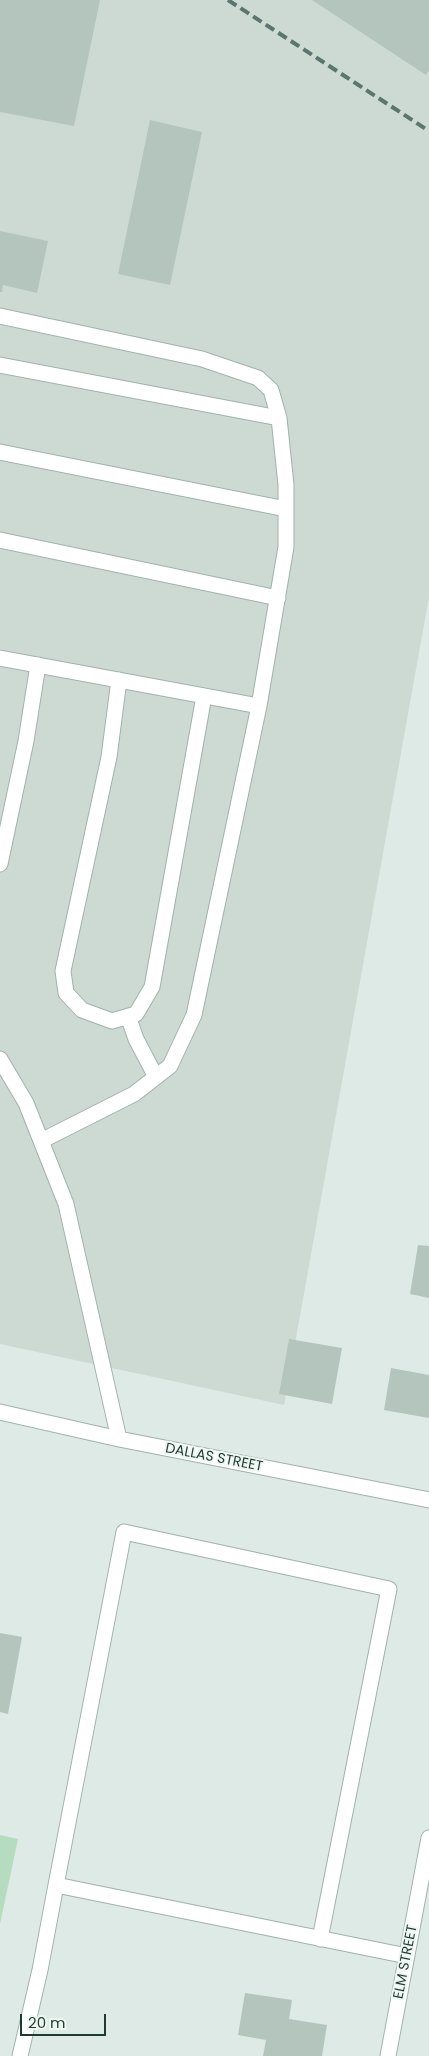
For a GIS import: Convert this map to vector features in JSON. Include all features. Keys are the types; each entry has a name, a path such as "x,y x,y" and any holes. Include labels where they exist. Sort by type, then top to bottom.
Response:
{"street":[{"path":"0,316 202,359 258,378 272,390 279,418 286,484 286,547 278,598 259,706 194,1015 170,1066 134,1094 41,1141"},
{"path":"0,365 279,418"},
{"path":"0,452 286,509"},
{"path":"0,540 278,598"},
{"path":"0,658 259,706"},
{"path":"0,864 26,741 38,665"},
{"path":"119,680 109,756 63,971 66,993 82,1010 112,1021 136,1014 152,987 204,696"},
{"path":"128,1016 136,1039 156,1077"},
{"path":"0,1059 26,1104 66,1204 119,1439"},
{"name":"DALLAS STREET","path":"0,1412 119,1439 429,1500"},
{"path":"20,2056 40,1970 124,1532 389,1589 320,1939"},
{"name":"ELM STREET","path":"388,2056 429,1838"},
{"path":"56,1885 407,1956"}],"shaded area":[{"path":"0,0 429,0 429,597 284,1405 0,1344"}],"green space":[{"path":"0,1835 18,1839 0,1924"}],"building":[{"path":"0,0 100,0 74,126 0,112"},
{"path":"312,0 429,0 429,70 426,75"},
{"path":"150,120 202,132 170,285 118,274"},
{"path":"0,231 48,241 37,293 3,285 2,292 0,292"},
{"path":"418,1245 429,1246 429,1298 410,1294"},
{"path":"289,1339 342,1348 332,1404 279,1394"},
{"path":"391,1368 429,1375 429,1418 384,1410"},
{"path":"0,1633 22,1637 8,1714 0,1712"},
{"path":"245,1993 292,2000 289,2019 327,2025 322,2056 263,2056 266,2040 238,2035"}],"railway":[{"path":"228,0 429,131"}]}
